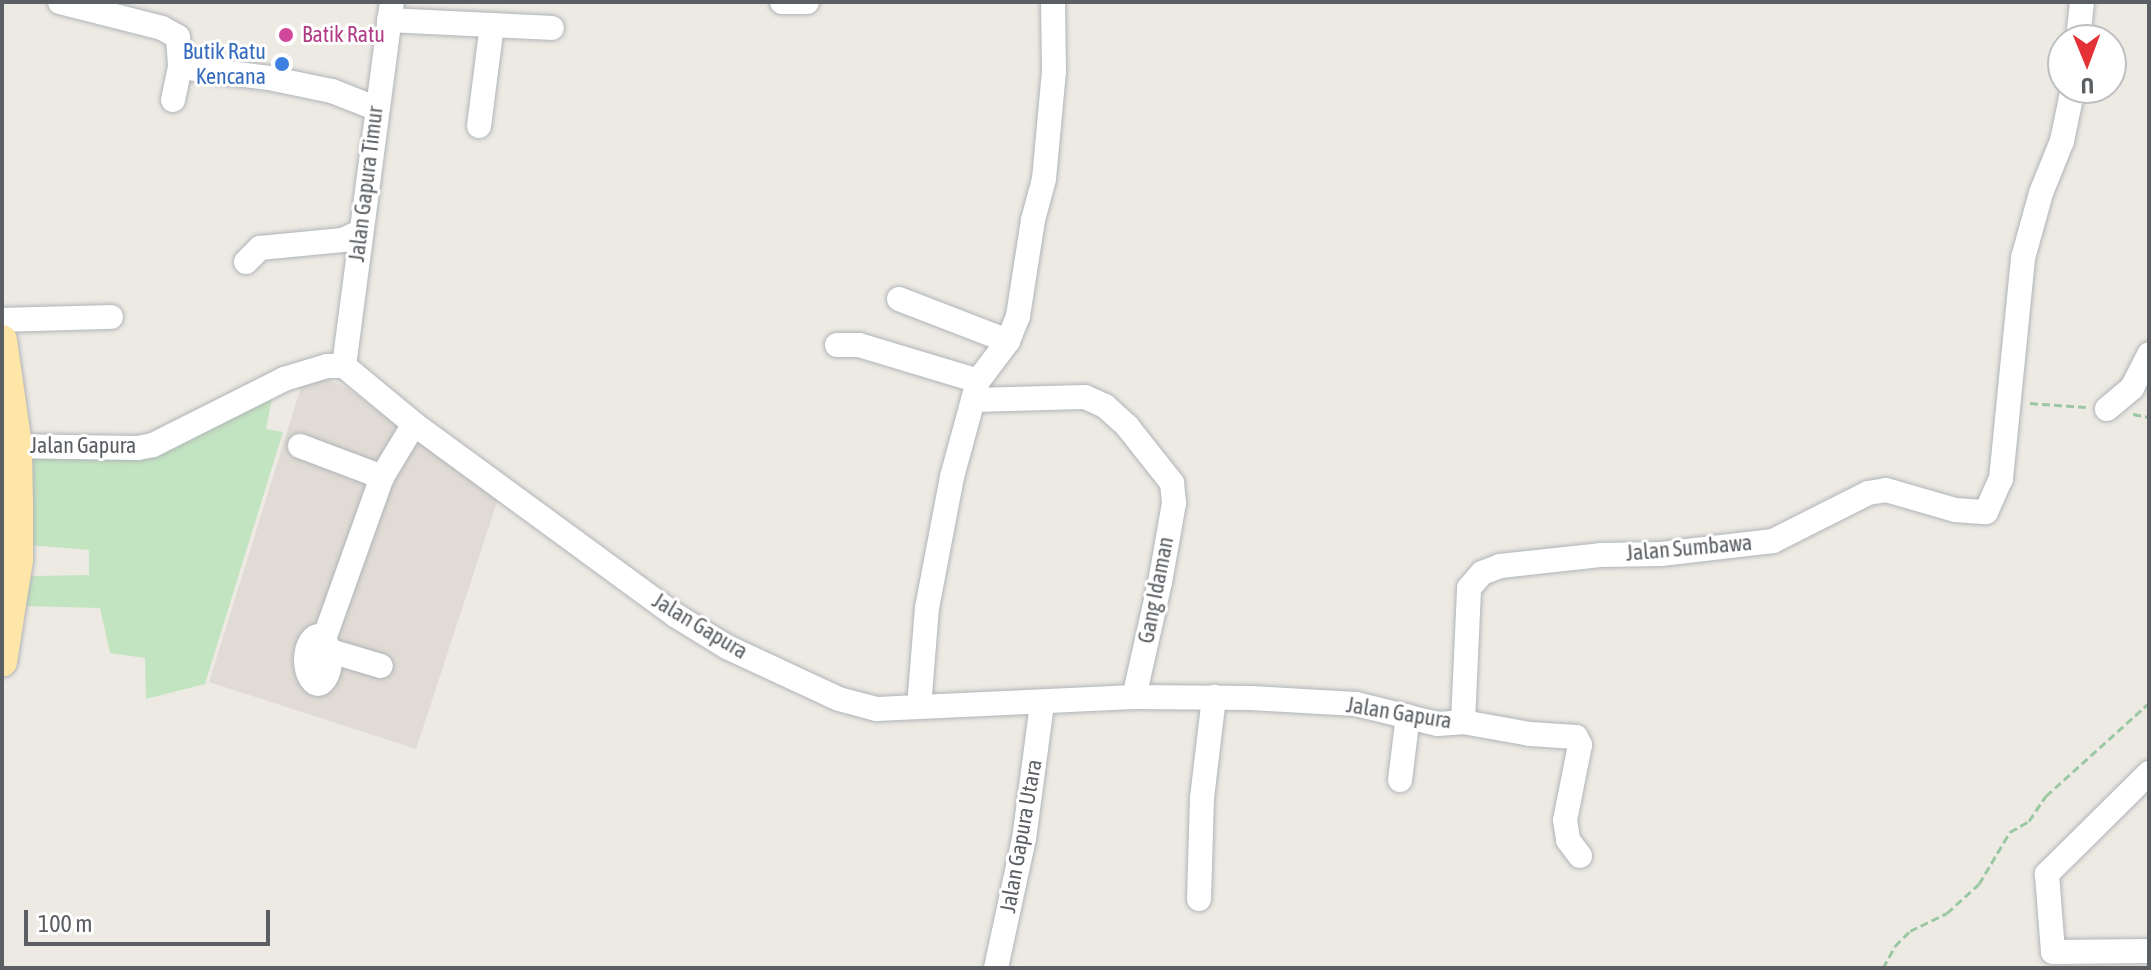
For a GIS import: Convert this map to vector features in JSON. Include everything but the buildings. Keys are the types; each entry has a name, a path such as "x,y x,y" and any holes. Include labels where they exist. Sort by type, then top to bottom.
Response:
{"main road":[{"path":"2,340 18,560 3,646"}],"street":[{"path":"60,2 162,28 178,37 180,67 173,100"},
{"path":"782,2 807,2"},
{"path":"919,707 927,608 937,548 976,390 1008,341 1018,316 1033,220 1044,179 1054,72 1051,2"},
{"path":"2080,24 2082,2"},
{"path":"390,11 492,25 552,28"},
{"name":"Jalan Gapura Timur","path":"344,366 375,108 390,11"},
{"path":"479,126 492,25"},
{"path":"180,67 269,78 332,91 375,108"},
{"name":"Jalan Sumbawa","path":"1463,722 1469,588 1482,573 1500,566 1573,558 1661,554 1773,541 1868,493 1886,490 1955,510 1986,512 2001,479 2023,258 2041,193 2062,141 2070,104"},
{"path":"246,262 260,248 343,240 360,232"},
{"path":"899,299 1008,341"},
{"path":"2,320 111,317"},
{"path":"837,345 859,345 976,390"},
{"path":"2107,409 2132,388 2149,354"},
{"name":"Jalan Gapura","path":"10,446 138,448 153,445 284,379 327,366 344,366 414,424 675,615 727,647 839,699 877,709 1042,704 1134,697 1214,697 1356,704 1437,724 1463,722 1530,734 1576,737 1580,745 1565,820 1568,840 1580,856"},
{"name":"Gang Idaman","path":"976,390 1085,397 1105,406 1160,463 1172,483 1174,503 1160,582 1134,697"},
{"path":"381,666 326,644 382,477 414,424"},
{"path":"300,446 382,477"},
{"path":"1199,899 1202,798 1214,697"},
{"name":"Jalan Gapura Utara","path":"996,968 1024,839 1042,704"},
{"path":"1400,780 1408,716"},
{"path":"2149,773 2047,874 2053,952 2149,951"}],"path":[{"path":"2010,401 2107,409 2149,417"},
{"path":"1883,968 1895,946 1910,931 1947,913 1979,884 2010,832 2029,821 2046,796 2149,703"}],"shaded area":[{"path":"324,378 347,388 498,499 416,749 209,682 302,384"}],"green space":[{"path":"273,394 266,429 283,432 205,684 146,699 145,658 110,653 100,608 22,606 32,576 89,575 89,550 29,545 29,454 130,456"}],"place":[{"name":"Batik Ratu","path":"286,35"},
{"name":"Butik Ratu Kencana","path":"282,64"}]}
